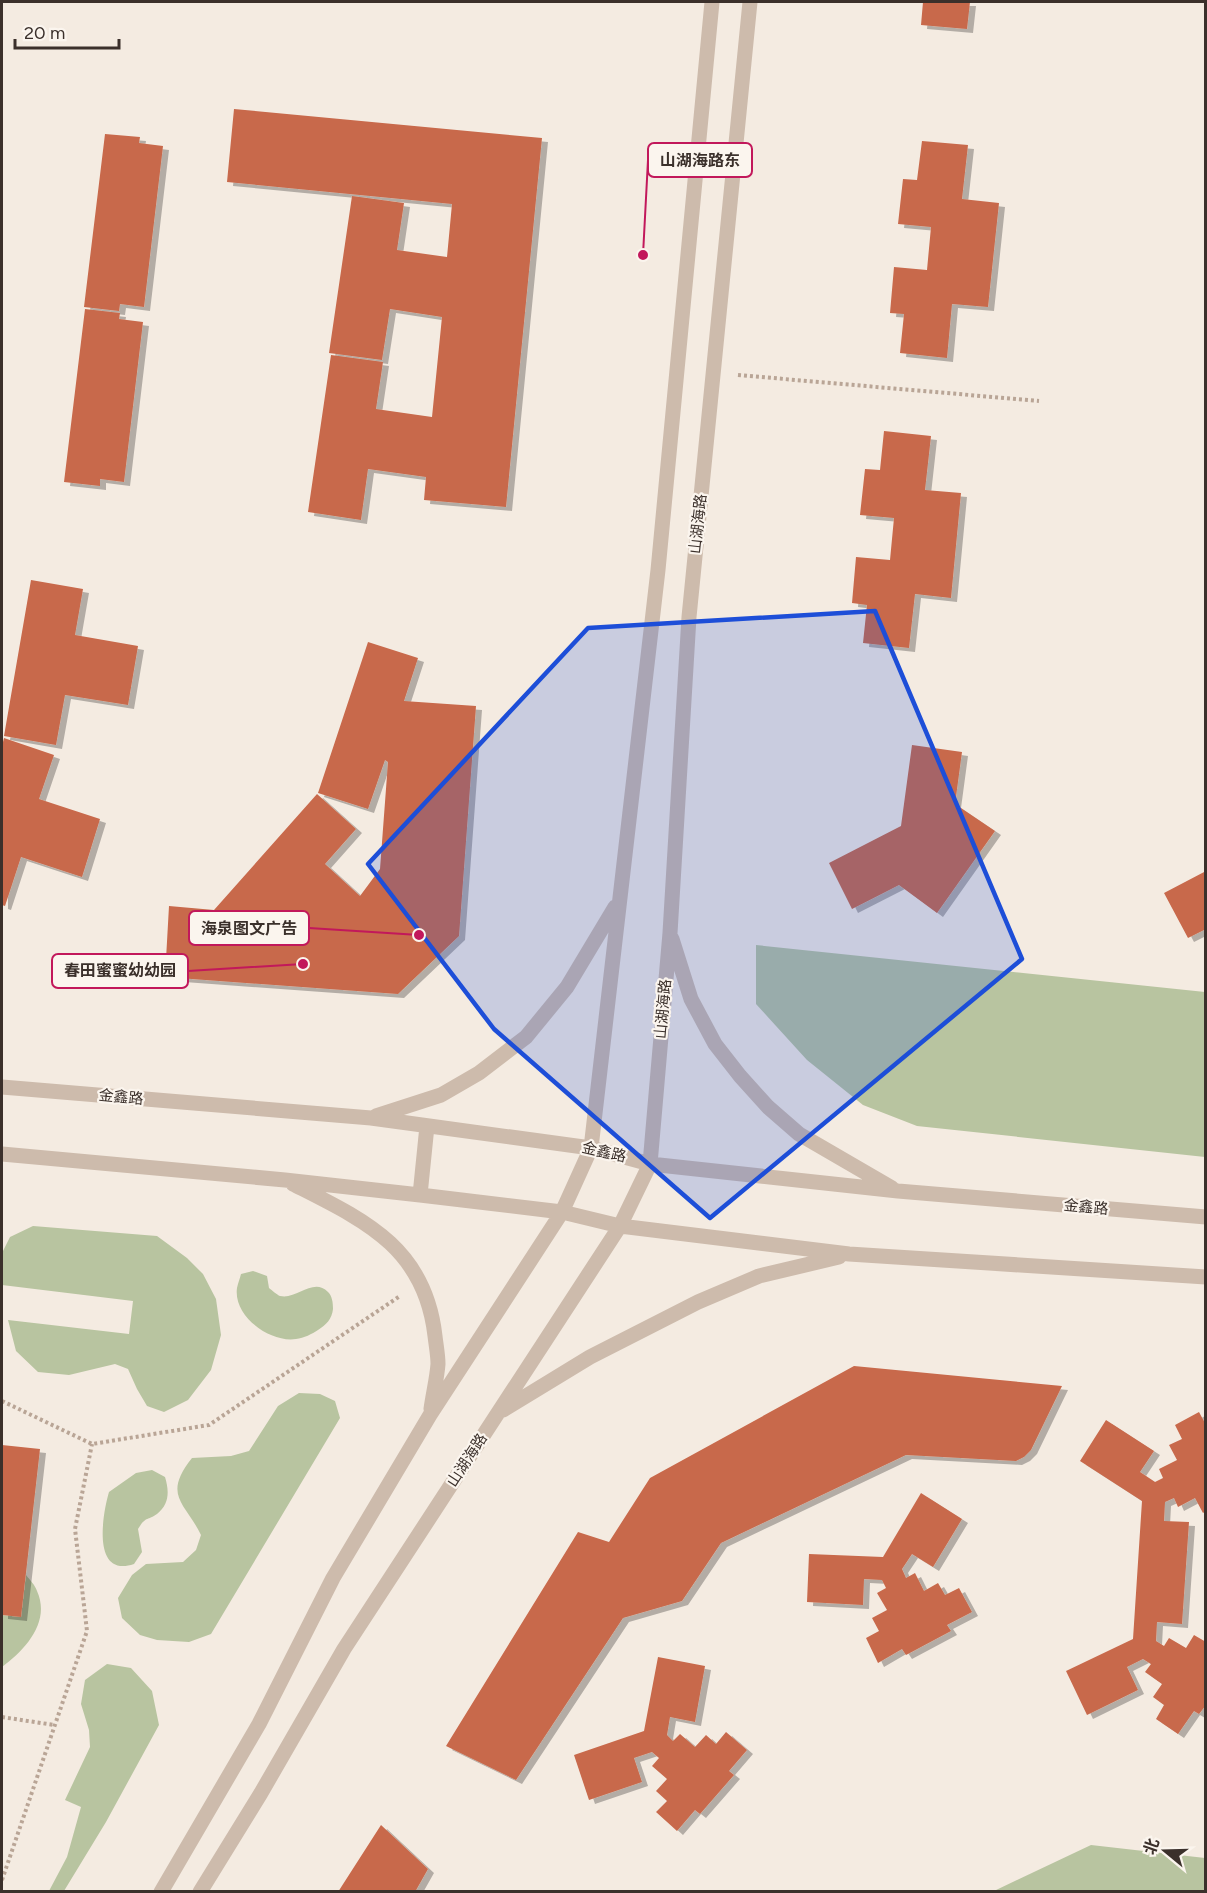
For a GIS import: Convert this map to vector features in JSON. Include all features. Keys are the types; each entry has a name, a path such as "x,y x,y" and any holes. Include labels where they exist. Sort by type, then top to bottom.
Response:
{"street":[{"path":"161,1892 259,1724 333,1578 430,1415 562,1212 591,1148 658,570 712,2"},
{"name":"山湖海路","path":"200,1892 261,1793 344,1649 620,1226 650,1164 670,933 689,617 750,2"},
{"path":"371,1118 441,1095 479,1073 525,1037 567,987 618,902"},
{"path":"670,933 691,999 715,1044 740,1076 768,1107 799,1134 898,1191"},
{"name":"金鑫路","path":"2,1088 371,1118 591,1148 650,1164 898,1191 1206,1217"},
{"path":"420,1195 427,1126"},
{"path":"2,1154 420,1195 562,1212 620,1226 849,1254 1206,1277"},
{"path":"285,1180 355,1216 395,1246 421,1282 433,1320 438,1363 430,1415"},
{"path":"498,1413 590,1357 698,1302 759,1276 849,1254"}],"path":[{"path":"713,372 1039,401"},
{"path":"2,1401 92,1444 209,1425 421,1282"},
{"path":"2,1880 87,1631 75,1529 92,1444"},
{"path":"2,1717 54,1725"}],"highlighted area":[{"path":"875,611 1022,959 710,1218 494,1029 368,864 588,628"}],"green space":[{"path":"756,945 1205,992 1205,1157 917,1126 863,1105 807,1060 756,1004"},
{"path":"33,1226 157,1236 187,1258 203,1274 216,1299 221,1335 211,1370 188,1400 164,1412 147,1406 128,1369 115,1364 69,1375 38,1372 16,1351 8,1320 129,1334 133,1301 2,1285 2,1253 10,1237"},
{"path":"253,1271 267,1276 269,1288 280,1296 293,1295 311,1288 322,1288 332,1299 333,1309 330,1319 318,1330 299,1338 275,1337 255,1326 241,1308 237,1298 241,1274"},
{"path":"299,1393 320,1394 335,1401 340,1418 211,1634 189,1642 157,1640 140,1635 122,1618 118,1598 132,1575 146,1564 183,1562 196,1550 201,1535 179,1498 178,1481 183,1471 192,1458 231,1456 249,1451 278,1406"},
{"path":"152,1470 165,1477 168,1492 166,1501 161,1510 145,1520 138,1529 142,1552 134,1564 121,1566 111,1562 103,1542 104,1515 109,1492 136,1473"},
{"path":"26,1575 37,1591 41,1614 27,1644 2,1667 2,1615 21,1617"},
{"path":"107,1664 131,1668 152,1691 159,1725 106,1822 64,1891 49,1891 67,1857 81,1807 65,1800 90,1747 89,1730 81,1704 85,1680"},
{"path":"1091,1845 1205,1858 1205,1891 994,1891"}],"building":[{"path":"923,2 970,2 967,29 921,25"},
{"path":"234,109 542,138 506,507 424,500 426,477 368,469 361,520 308,512 331,355 383,362 376,409 432,417 442,317 390,309 382,360 329,353 352,196 404,203 397,250 447,257 452,204 227,182"},
{"path":"105,134 140,137 139,143 163,146 144,307 120,304 119,311 84,307"},
{"path":"922,141 968,145 962,199 999,203 988,307 952,304 947,358 900,353 904,314 890,313 894,267 927,270 931,227 898,224 903,179 917,180"},
{"path":"85,309 120,313 119,319 143,322 124,482 100,479 100,486 64,482"},
{"path":"884,431 931,436 925,490 961,493 951,598 915,594 909,648 863,643 867,605 852,603 856,557 890,560 894,518 860,515 865,469 880,470"},
{"path":"31,580 83,589 75,635 138,646 128,705 65,695 56,745 4,736"},
{"path":"368,642 418,658 404,701 476,706 459,936 398,994 165,977 169,906 214,910 317,794 356,829 325,864 360,896 380,869 388,762 385,760 368,809 318,793"},
{"path":"4,738 54,755 39,799 100,819 82,877 21,857 5,906 2,905 2,746"},
{"path":"912,745 962,752 955,804 995,831 937,913 899,885 852,909 829,863 901,826"},
{"path":"1206,871 1206,929 1188,938 1164,893"},
{"path":"854,1366 1062,1386 1031,1450 1016,1461 906,1455 721,1543 682,1601 623,1618 516,1780 446,1746 578,1532 609,1542 650,1478"},
{"path":"1199,1412 1206,1425 1206,1511 1203,1513 1195,1498 1178,1507 1174,1498 1165,1502 1164,1521 1189,1522 1182,1624 1157,1622 1156,1641 1164,1646 1169,1638 1186,1648 1194,1635 1206,1642 1206,1705 1199,1714 1194,1711 1178,1734 1156,1719 1164,1705 1153,1697 1162,1684 1145,1672 1151,1664 1143,1659 1127,1667 1138,1690 1087,1715 1066,1671 1133,1639 1142,1501 1080,1461 1106,1420 1154,1451 1140,1472 1155,1482 1163,1478 1159,1469 1177,1460 1169,1445 1182,1439 1175,1425"},
{"path":"2,1445 40,1449 21,1617 2,1615"},
{"path":"921,1493 962,1519 933,1567 912,1554 902,1569 906,1578 915,1573 924,1591 938,1583 945,1595 959,1588 972,1612 947,1625 951,1631 906,1655 902,1649 878,1663 866,1638 879,1631 872,1618 887,1610 877,1593 886,1588 882,1580 864,1579 863,1605 807,1602 809,1554 883,1557"},
{"path":"658,1657 705,1666 695,1722 670,1717 667,1735 673,1741 680,1734 695,1747 706,1735 716,1744 726,1732 747,1750 729,1771 734,1775 700,1814 695,1810 677,1831 656,1812 667,1801 656,1791 667,1779 652,1766 659,1758 652,1752 634,1758 642,1782 589,1800 574,1755 644,1731"},
{"path":"381,1825 428,1869 415,1892 338,1892"}],"place":[{"name":"山湖海路东","path":"643,255"},
{"name":"海泉图文广告","path":"419,935"},
{"name":"春田蜜蜜幼幼园","path":"303,964"}]}
